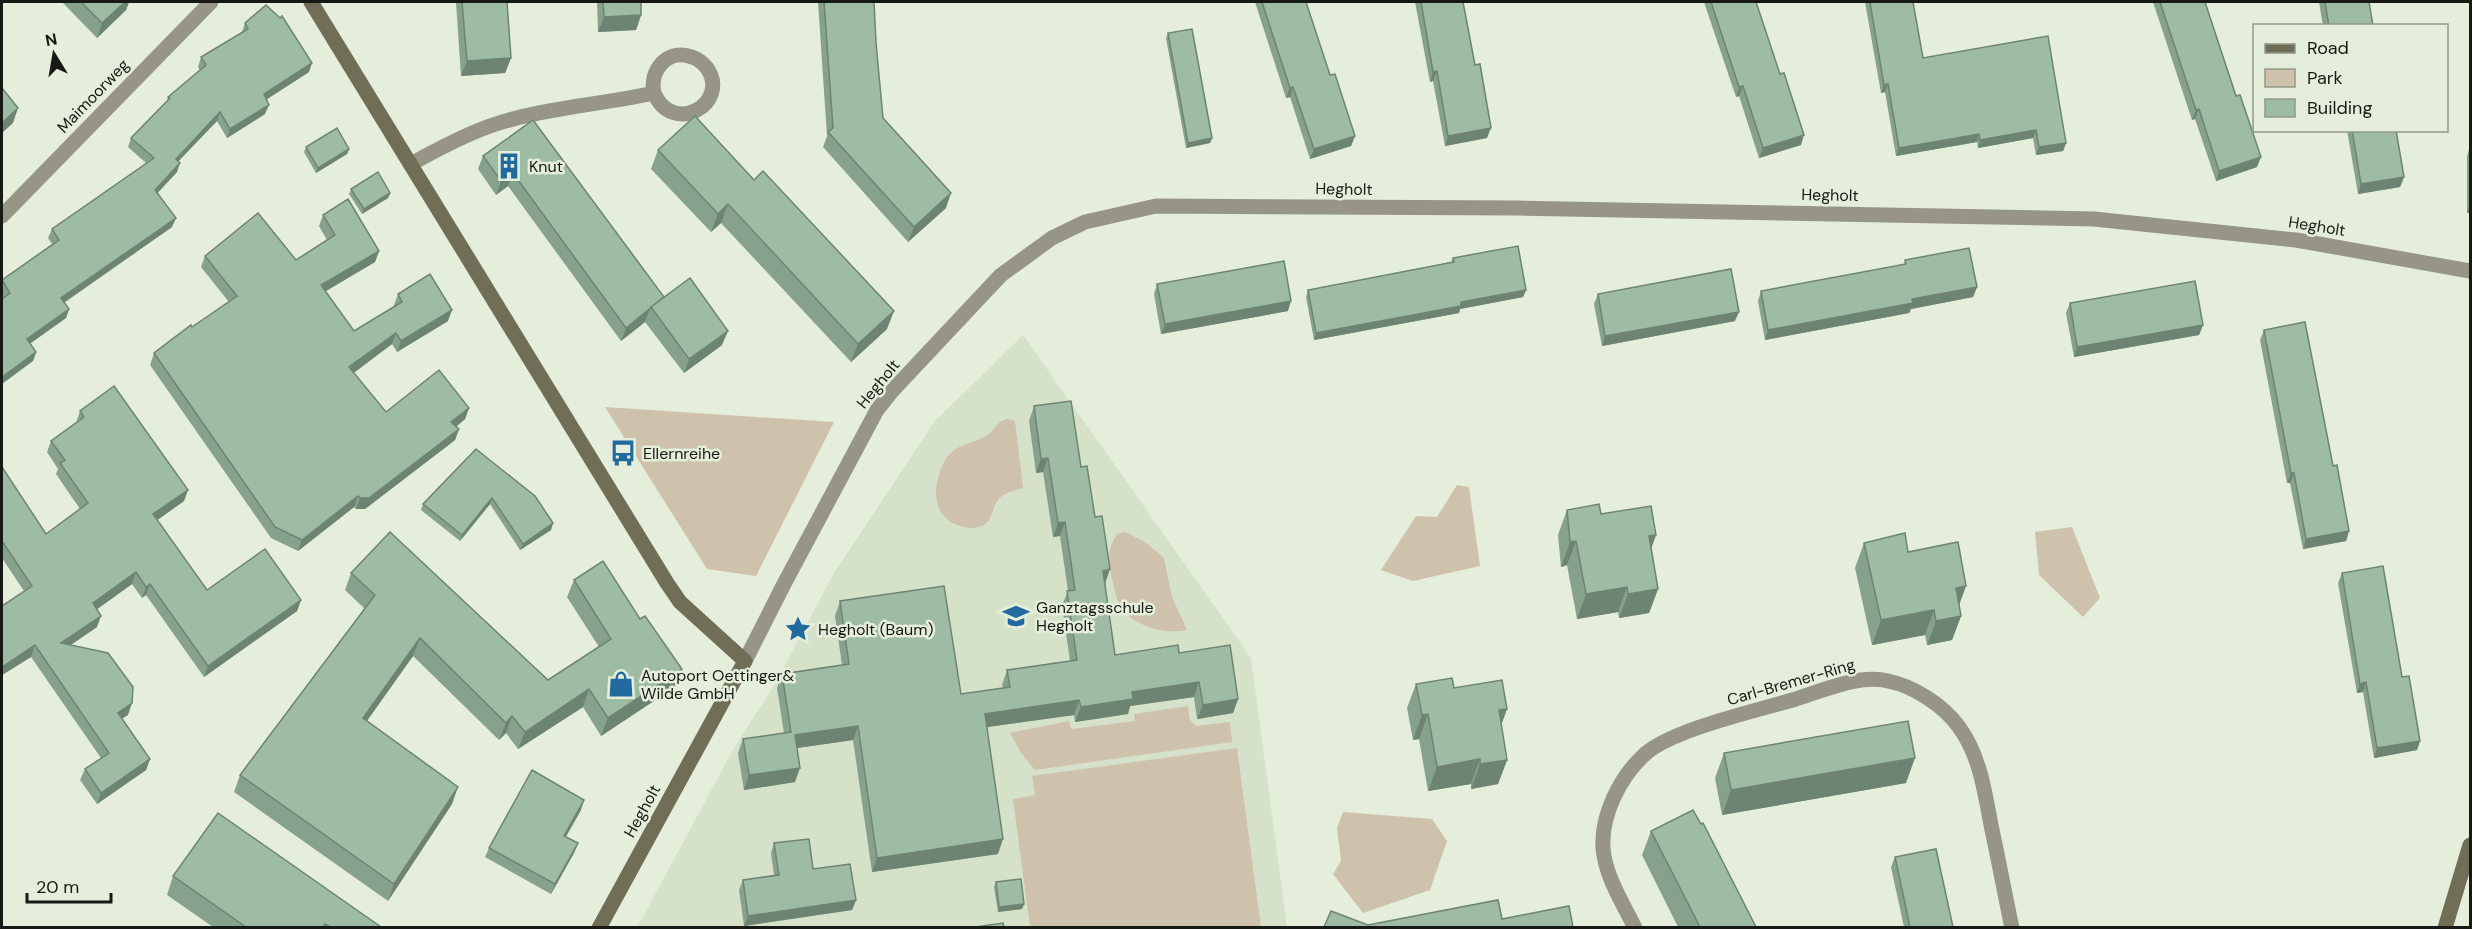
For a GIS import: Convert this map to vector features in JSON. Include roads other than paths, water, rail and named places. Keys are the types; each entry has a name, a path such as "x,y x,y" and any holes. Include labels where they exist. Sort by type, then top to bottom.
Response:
{"street":[{"name":"Maimoorweg","path":"2,216 211,2"},
{"path":"311,2 667,583 680,602 745,661"},
{"path":"411,165 462,137 511,120 654,93"},
{"name":"Hegholt","path":"599,927 745,661 877,410 1000,275 1052,238 1085,222 1156,206 1517,208 2094,219 2296,240 2470,271"},
{"name":"Carl-Bremer-Ring","path":"1635,927 1608,869 1603,837 1615,795 1622,781 1643,755 1668,740 1716,722 1847,683 1875,679 1901,684 1915,690 1952,719 1966,737 1979,767 2012,927"},
{"path":"2445,927 2470,845"}],"place":[{"name":"Knut","path":"509,166"},
{"name":"Ellernreihe","path":"623,453"},
{"name":"Ganztagsschule Hegholt","path":"1016,616"},
{"name":"Hegholt (Baum)","path":"798,629"},
{"name":"Autoport Oettinger& Wilde GmbH","path":"621,684"}]}
